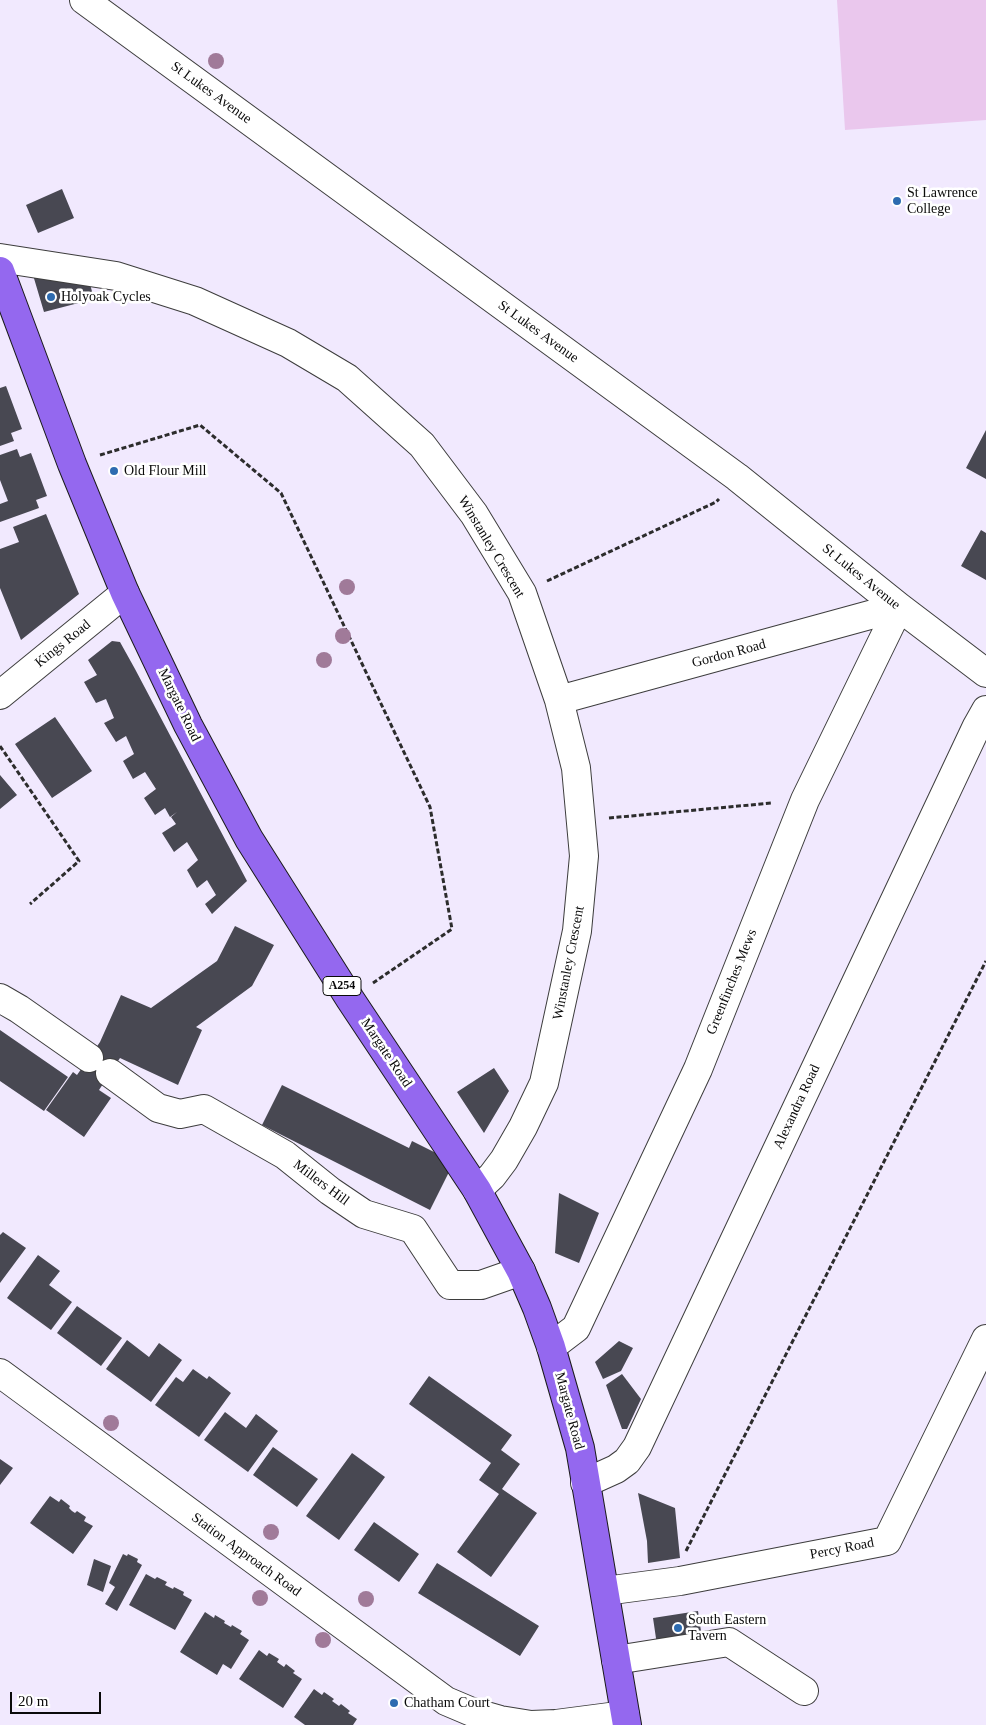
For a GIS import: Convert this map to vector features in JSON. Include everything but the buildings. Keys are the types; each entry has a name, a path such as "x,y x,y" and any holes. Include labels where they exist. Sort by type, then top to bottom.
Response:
{"main road":[{"name":"Margate Road","path":"0,271 72,464 125,593 188,725 249,839 350,999 478,1190 520,1272 551,1347 580,1448 626,1720"}],"street":[{"name":"St Lukes Avenue","path":"84,0 737,477 899,607 986,673"},
{"name":"Winstanley Crescent","path":"0,258 116,276 195,301 288,343 346,378 422,445 474,514 522,593 559,700 576,768 584,856 577,931 544,1083 523,1127 504,1160 478,1190"},
{"name":"Kings Road","path":"0,695 125,593"},
{"name":"Gordon Road","path":"559,700 899,607"},
{"name":"Greenfinches Mews","path":"551,1347 576,1328 698,1069 805,800 899,607"},
{"name":"Alexandra Road","path":"585,1483 616,1469 627,1461 637,1447 976,726 986,710"},
{"name":"Millers Hill","path":"0,998 20,1009 158,1108 180,1114 204,1110 285,1155 330,1191 364,1214 414,1229 450,1285 480,1285 520,1272"},
{"name":"Percy Road","path":"605,1591 680,1581 887,1541 986,1339"},
{"name":"Station Approach Road","path":"0,1373 446,1701 500,1723 531,1725 626,1720"},
{"path":"616,1660 729,1642 804,1691"}],"path":[{"path":"72,464 200,425 281,493 430,807 452,929 350,999"},
{"path":"522,593 716,502 737,477"},
{"path":"0,746 79,861 30,904"},
{"path":"581,820 805,800"},
{"path":"680,1581 686,1550 986,961"}],"shaded area":[{"path":"837,0 986,0 986,120 845,130"}],"place":[{"name":"St Lawrence College","path":"897,201"},
{"name":"Holyoak Cycles","path":"51,297"},
{"name":"Old Flour Mill","path":"114,471"},
{"name":"South Eastern Tavern","path":"678,1628"},
{"name":"Chatham Court","path":"394,1703"}]}
